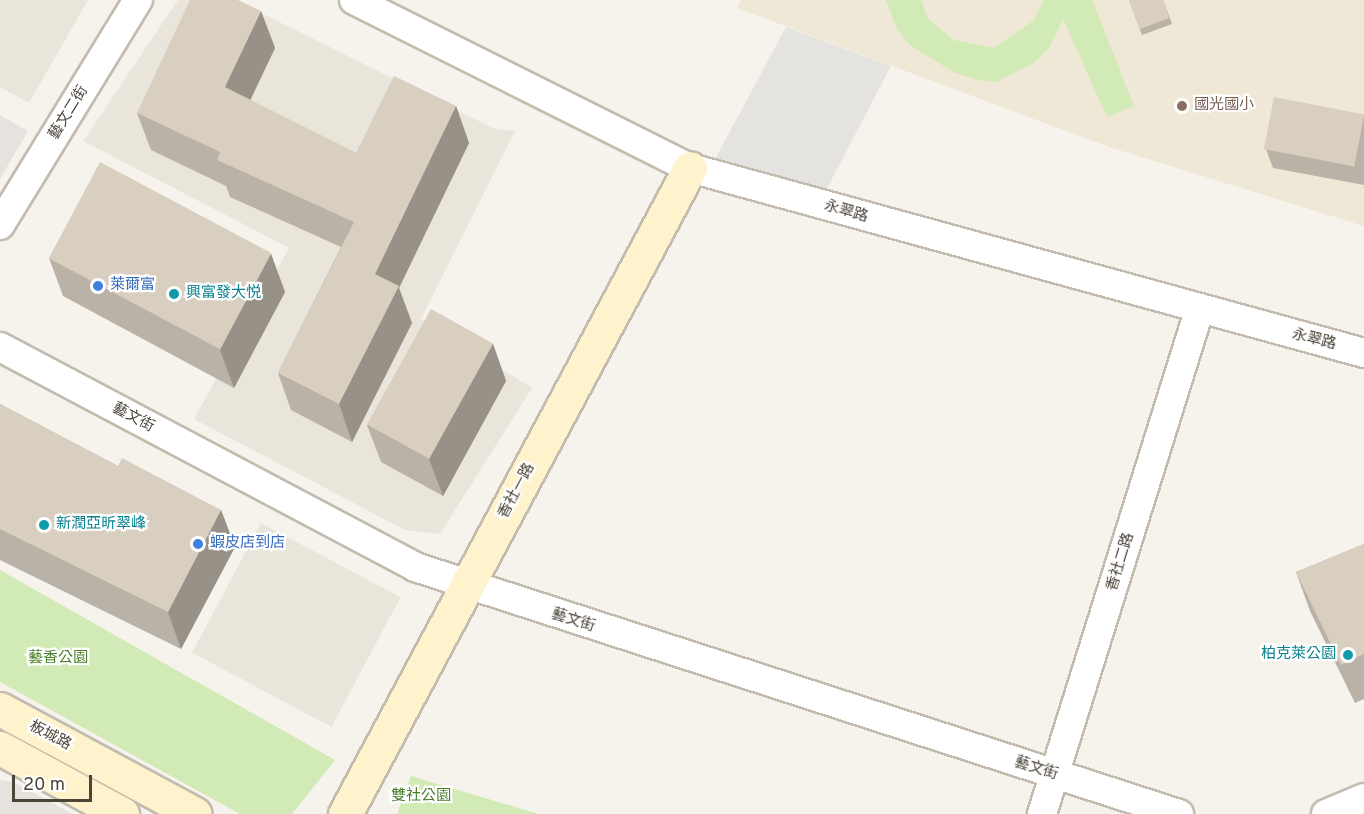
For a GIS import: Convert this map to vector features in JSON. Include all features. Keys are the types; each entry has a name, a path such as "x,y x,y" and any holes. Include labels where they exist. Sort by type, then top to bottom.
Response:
{"street":[{"name":"藝文二街","path":"0,225 138,0"},
{"name":"永翠路","path":"354,0 690,168 1199,311 1364,353"},
{"name":"香社一路","path":"345,814 690,168"},
{"name":"香社二路","path":"1042,814 1199,311"},
{"name":"藝文街","path":"0,347 415,567 466,587 1179,814"},
{"name":"板城路","path":"0,709 195,814"},
{"path":"0,748 122,814"},
{"path":"1326,814 1364,798"}],"shaded area":[{"path":"0,0 88,0 29,103 0,87"},
{"path":"178,0 235,0 495,129 515,131 421,319 532,388 440,534 405,530 194,419 289,248 83,141"},
{"name":"國光國小","path":"741,0 1364,0 1364,226 1109,147 737,8"},
{"path":"786,27 891,66 823,196 714,161"},
{"path":"0,115 28,131 0,179"},
{"path":"261,523 401,597 331,727 192,653"},
{"path":"0,780 13,782 73,814 0,814"}],"green space":[{"path":"886,0 921,0 928,19 954,40 994,48 1033,21 1044,0 1092,0 1134,106 1107,117 1063,19 1049,48 1034,63 996,82 955,73 910,45 897,29"},
{"name":"藝香公園","path":"0,570 335,760 292,814 240,814 0,682"},
{"name":"雙社公園","path":"411,776 539,814 397,814"}],"building":[{"path":"190,0 238,0 261,11 225,87 356,153 394,76 456,106 375,274 399,286 339,404 278,373 354,222 217,160 220,152 137,113"},
{"path":"1129,0 1163,0 1169,18 1140,29"},
{"path":"1274,97 1364,114 1354,167 1264,149"},
{"name":"興富發大悦","path":"100,162 271,253 220,349 49,258"},
{"path":"431,309 493,343 429,459 367,424"},
{"path":"0,404 118,466 122,458 221,510 168,612 0,529"},
{"path":"1364,544 1364,654 1341,665 1296,572"}],"place":[{"name":"國光國小","path":"1182,106"},
{"name":"萊爾富","path":"98,286"},
{"name":"興富發大悦","path":"174,294"},
{"name":"新潤亞昕翠峰","path":"44,525"},
{"name":"蝦皮店到店","path":"198,544"},
{"name":"柏克萊公園","path":"1348,655"}]}
